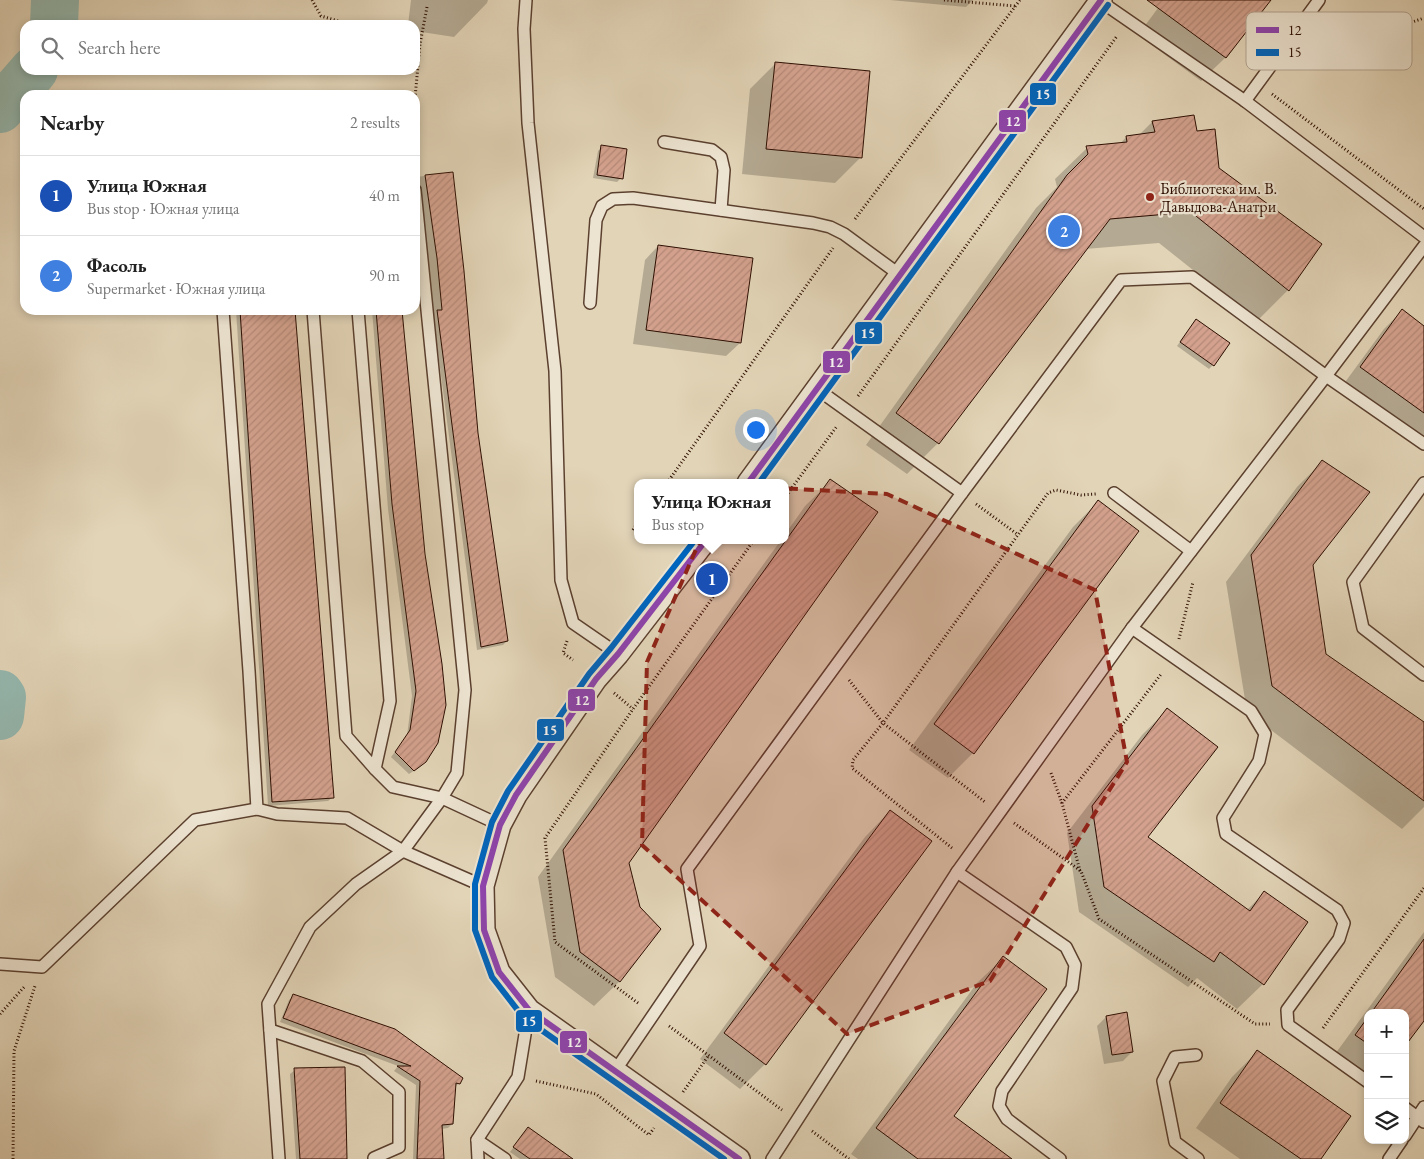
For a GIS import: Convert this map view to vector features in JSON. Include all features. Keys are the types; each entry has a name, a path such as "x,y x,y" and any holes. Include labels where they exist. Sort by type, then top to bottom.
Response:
{"street":[{"path":"751,479 1101,1"},
{"path":"703,544 618,654 596,679 516,795 500,825 483,886 484,930 499,972 529,1010 739,1159"}],"lane":[{"path":"526,0 524,29 528,123 555,371 561,580 573,622 618,654"},
{"path":"1310,12 1319,0"},
{"path":"1101,1 1245,100 1424,237"},
{"path":"1245,100 1268,70"},
{"path":"664,142 712,150 721,157 724,170 721,210"},
{"path":"590,303 596,220 602,206 613,199 633,198 830,227 844,234 900,275"},
{"path":"278,1159 268,1004 310,927 356,884 403,851 442,798 456,773 465,690 420,240"},
{"path":"772,1159 966,859 1132,628 1424,246"},
{"path":"615,1071 700,946 687,869 962,493 1121,280 1192,277 1326,376 1424,444"},
{"path":"223,315 257,809"},
{"path":"313,315 346,736 393,787 442,798 500,825"},
{"path":"358,315 390,702 375,769"},
{"path":"817,389 962,493"},
{"path":"1424,483 1353,582 1362,628 1424,675"},
{"path":"1114,493 1191,551"},
{"path":"1132,628 1251,711 1265,734 1258,761 1223,818 1226,834 1337,910 1344,923 1339,939 1287,1010 1288,1025 1364,1079"},
{"path":"0,964 42,967 195,820 257,809 277,814 347,818 403,851 483,886"},
{"path":"957,872 1066,947 1075,966 1072,988 1002,1091 999,1106 1006,1119 1060,1159"},
{"path":"478,1159 477,1140 518,1078 529,1010"},
{"path":"270,1030 362,1062 399,1092 399,1147 374,1158"},
{"path":"1196,1055 1174,1058 1163,1080 1175,1142 1198,1159"},
{"path":"1409,1110 1422,1116 1409,1131"},
{"path":"477,1140 505,1159"},
{"path":"1389,1159 1399,1144"}],"path":[{"path":"312,0 321,16 335,20"},
{"path":"944,0 1016,6"},
{"path":"420,44 427,7"},
{"path":"1412,22 1424,18"},
{"path":"789,492 1128,20"},
{"path":"416,90 417,75"},
{"path":"1258,83 1424,209"},
{"path":"966,859 852,768 853,760 883,723 1048,493 1056,490 1081,495 1114,493"},
{"path":"962,493 1017,534"},
{"path":"751,544 632,709 545,838 555,942 849,1159"},
{"path":"1062,803 1174,657 1193,581"},
{"path":"836,665 883,723 1000,813 1081,871"},
{"path":"608,688 632,709"},
{"path":"1043,752 1062,803 1081,871 1099,920 1255,1024 1288,1025"},
{"path":"1313,1042 1424,888"},
{"path":"0,1014 42,967"},
{"path":"13,1159 14,1051 42,967"},
{"path":"680,1096 709,1055"},
{"path":"518,1078 596,1094 649,1135 655,1126"}],"highlighted area":[{"path":"724,485 887,494 1095,590 1127,762 990,981 847,1034 642,845 647,662"}],"building":[{"path":"1147,0 1271,0 1262,12 1246,12 1246,32 1226,58"},
{"path":"775,62 870,71 862,158 766,149"},
{"path":"1194,115 1197,131 1215,129 1219,168 1322,244 1289,291 1191,212 1110,219 939,444 896,413 1067,175 1088,154 1086,146 1127,142 1126,136 1155,132 1152,121"},
{"path":"601,145 627,149 623,179 597,175"},
{"path":"453,172 464,271 478,433 508,641 481,647 437,310 442,310 437,258 425,175"},
{"path":"658,245 753,258 741,343 646,330"},
{"path":"1402,309 1424,326 1424,413 1360,367"},
{"path":"240,315 295,315 334,798 272,802"},
{"path":"376,315 402,315 425,554 442,664 446,705 438,743 426,762 414,771 395,752 410,730 416,691 392,504"},
{"path":"1196,319 1230,343 1214,366 1180,342"},
{"path":"1322,460 1370,492 1313,565 1326,654 1424,722 1424,801 1272,686 1251,555"},
{"path":"830,479 878,512 629,863 640,907 661,929 620,982 580,952 563,850 783,544 789,544 789,536"},
{"path":"1098,500 1139,531 974,754 934,724"},
{"path":"1167,708 1218,747 1148,837 1250,911 1264,891 1308,922 1264,985 1220,952 1214,962 1104,887 1092,806"},
{"path":"890,810 932,841 766,1065 724,1033"},
{"path":"1424,939 1424,1021 1409,1041 1409,1009 1374,1009"},
{"path":"1003,956 1047,989 954,1116 1012,1159 918,1159 876,1128"},
{"path":"293,994 395,1029 463,1078 460,1084 456,1083 453,1124 442,1125 444,1159 417,1159 420,1081 397,1066 411,1066 283,1018"},
{"path":"1127,1012 1133,1052 1112,1055 1106,1016"},
{"path":"1364,1023 1364,1041 1355,1035"},
{"path":"1257,1050 1351,1116 1321,1159 1301,1159 1220,1103"},
{"path":"345,1067 347,1159 300,1159 294,1068"},
{"path":"528,1127 573,1159 530,1159 513,1147"}],"waterway":[{"path":"54,20 55,0"},
{"path":"0,109 30,75"},
{"path":"0,694 2,697 0,716"}],"transit line":[{"name":"12","path":"751,479 1101,0"},
{"name":"15","path":"762,479 1108,5"},
{"name":"15","path":"692,544 589,674 508,791 492,822 475,884 475,930 492,977 523,1017 724,1159"},
{"name":"12","path":"703,544 618,654 596,679 516,795 500,825 483,886 484,930 499,972 529,1010 739,1159"}],"place":[{"name":"Библиотека им. В. Давыдова-Анатри","path":"1150,197"},
{"name":"Фасоль","path":"1064,231"},
{"name":"Улица Южная","path":"712,579"}]}
